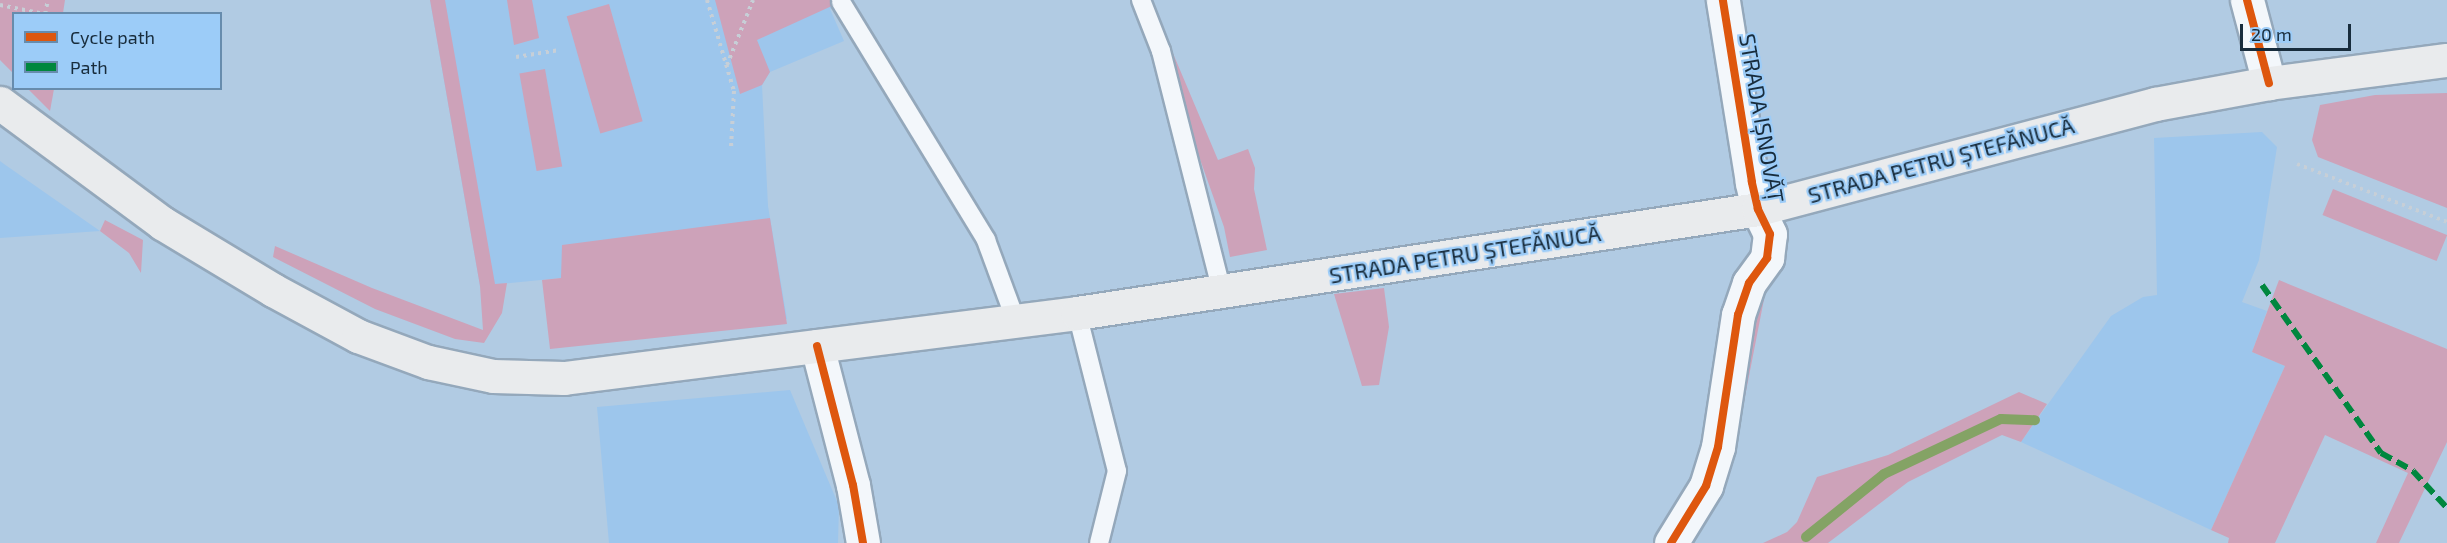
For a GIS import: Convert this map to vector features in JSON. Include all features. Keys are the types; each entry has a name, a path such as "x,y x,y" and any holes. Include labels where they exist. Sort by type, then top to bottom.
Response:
{"main road":[{"name":"STRADA PETRU ȘTEFĂNUCĂ","path":"1,104 162,223 273,290 358,336 428,362 493,376 564,378 1077,313 1758,209 2155,104 2269,83 2447,60"}],"street":[{"name":"STRADA IȘNOVĂȚ","path":"1671,543 1706,486 1718,447 1738,315 1749,283 1767,258 1770,234 1758,209 1723,0"},
{"path":"2247,0 2269,83"},
{"path":"817,346 853,485 863,543"}],"lane":[{"path":"1141,0 1161,51 1222,292"},
{"path":"841,2 986,240 1016,321"},
{"path":"1077,313 1117,471 1099,543"}],"path":[{"path":"707,0 734,90 731,149"},
{"path":"727,66 753,0"},
{"path":"0,5 34,12"},
{"path":"516,57 559,50"},
{"path":"2297,165 2447,222"}],"shaded area":[{"path":"0,0 65,0 63,12 12,12 12,72 0,60"},
{"path":"430,0 845,0 830,9 844,41 770,72 762,85 768,206 787,319 561,278 480,286"},
{"path":"430,0 445,0 495,284 507,283 502,313 484,343 455,339 375,309 273,257 275,246 372,288 483,330 480,286"},
{"path":"507,0 532,0 539,38 514,45"},
{"path":"715,0 845,0 757,40 770,72 762,85 740,94"},
{"path":"609,4 643,121 600,133 567,16"},
{"path":"1172,51 1218,160 1248,149 1255,168 1254,189 1267,250 1230,257 1224,227 1190,131"},
{"path":"545,69 562,166 537,171 519,74"},
{"path":"29,90 54,90 50,111"},
{"path":"2447,93 2447,208 2318,157 2312,140 2320,105 2375,95"},
{"path":"2262,132 2277,147 2259,260 2242,302 2267,311 2252,352 2285,366 2211,530 2021,442 2111,316 2143,297 2157,295 2154,138"},
{"path":"0,161 4,164 100,231 0,238"},
{"path":"2333,189 2447,235 2437,261 2323,215"},
{"path":"770,218 787,324 550,349 542,280 561,278 562,245"},
{"path":"105,220 143,240 141,273 129,253 100,231"},
{"path":"1771,269 1773,279 1766,289 1733,458 1736,397 1749,315"},
{"path":"2279,280 2447,349 2447,442 2399,543 2376,543 2408,473 2325,435 2275,543 2228,543 2229,538 2211,530 2285,366 2252,352"},
{"path":"1384,288 1389,327 1379,385 1362,386 1334,294"},
{"path":"790,390 839,506 838,543 609,543 597,407"},
{"path":"2019,392 2047,404 2021,442 2002,435 1908,482 1828,543 1763,543 1787,532 1797,522 1817,477 1888,455"}],"waterway":[{"path":"1806,537 1884,474 2001,419 2035,420"}],"marked path":[{"path":"2262,285 2381,453 2413,471 2447,508"}],"cycle path":[{"path":"1671,543 1706,486 1718,447 1738,315 1749,283 1767,258 1770,234 1758,209 1752,182 1723,0"},
{"path":"2247,0 2269,83"},
{"path":"817,346 853,485 863,543"}]}
